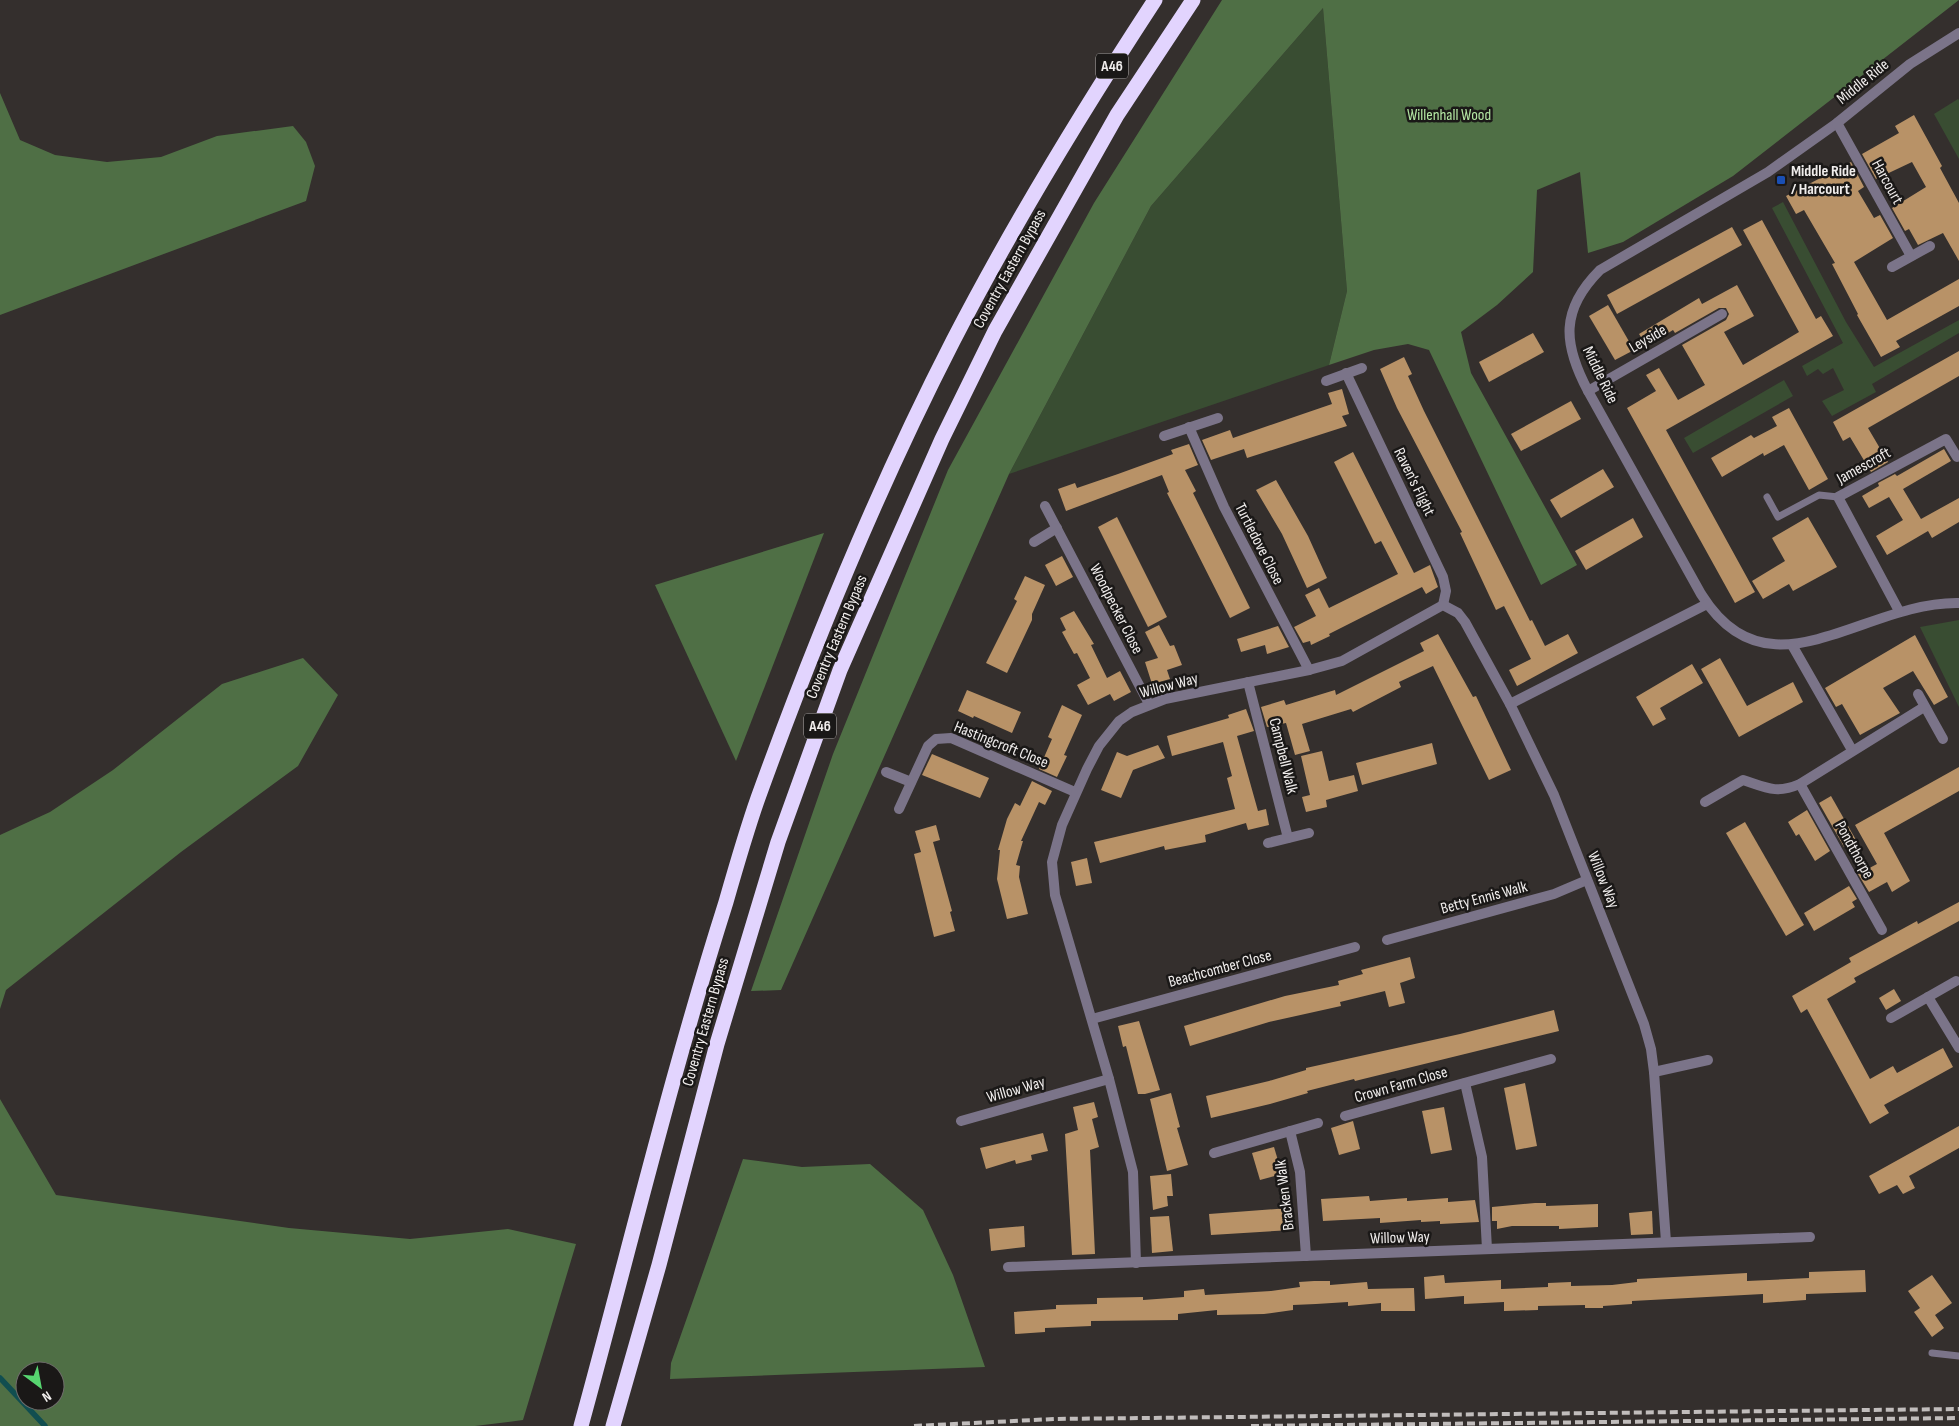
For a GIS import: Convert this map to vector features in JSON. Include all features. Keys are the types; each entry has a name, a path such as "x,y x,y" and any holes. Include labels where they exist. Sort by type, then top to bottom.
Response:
{"highway":[{"name":"Coventry Eastern Bypass","path":"581,1426 691,1011 758,799 847,572 898,455 953,341 1010,235 1070,132 1155,0"},
{"name":"Coventry Eastern Bypass","path":"614,1426 659,1265 717,1044 778,842 840,670 942,439 995,331 1117,116 1193,0"}],"street":[{"name":"Middle Ride","path":"1959,32 1910,64 1837,123 1739,191 1608,264 1588,282 1573,310 1569,339 1572,360 1588,391 1707,604 1722,622 1743,638 1770,646 1792,645 1899,611 1944,603 1959,603"},
{"name":"Harcourt","path":"1837,123 1911,256"},
{"path":"1892,267 1930,246"},
{"name":"Leyside","path":"1588,391 1722,314"},
{"path":"1326,381 1362,368"},
{"name":"Raven's Flight","path":"1346,373 1443,577 1446,591 1443,605"},
{"path":"1164,436 1218,418"},
{"name":"Turtledove Close","path":"1189,427 1228,516 1309,670"},
{"name":"Jamescroft","path":"1899,611 1838,497 1946,439 1957,457"},
{"name":"Woodpecker Close","path":"1046,506 1149,704"},
{"path":"1034,542 1057,528"},
{"path":"1510,704 1707,604"},
{"name":"Willow Way","path":"1136,1263 1133,1172 1109,1079 1055,895 1052,878 1055,848 1075,792 1099,746 1111,731 1132,712 1149,704 1329,666 1354,656 1443,605 1458,613 1465,622 1510,704 1554,795 1644,1024 1651,1049 1654,1072 1666,1242"},
{"path":"1792,645 1852,750"},
{"name":"Campbell Walk","path":"1248,682 1288,838"},
{"path":"1918,694 1943,739"},
{"path":"1705,802 1743,780 1774,790 1786,790 1800,784 1924,707"},
{"name":"Hastingcroft Close","path":"899,809 928,746 936,739 946,738 1075,792"},
{"path":"886,772 911,782"},
{"name":"Pondthorpe","path":"1800,784 1882,930"},
{"path":"1268,843 1309,833"},
{"name":"Betty Ennis Walk","path":"1387,940 1554,894 1587,880"},
{"name":"Beachcomber Close","path":"1092,1019 1355,947"},
{"path":"1891,1018 1956,981"},
{"path":"1928,997 1959,1048"},
{"name":"Crown Farm Close","path":"1345,1116 1551,1059"},
{"path":"1654,1072 1708,1060"},
{"name":"Willow Way","path":"961,1122 1109,1079"},
{"name":"Crown Farm Close","path":"1465,1083 1482,1157 1487,1249"},
{"name":"Bracken Walk","path":"1214,1154 1318,1123"},
{"name":"Bracken Walk","path":"1290,1131 1300,1172 1306,1256"},
{"name":"Willow Way","path":"1008,1268 1810,1237"}],"lane":[{"path":"1767,497 1778,517 1820,495 1838,497"},
{"path":"1932,1353 1959,1356"}],"green space":[{"name":"Willenhall Wood","path":"1222,0 1959,0 1733,176 1623,242 1588,253 1580,172 1537,190 1533,272 1497,305 1461,332 1471,373 1577,565 1541,585 1429,350 1408,344 1374,350 1329,365 1347,291 1323,8 1151,206 1009,474 781,990 751,991 833,754 948,470 1094,203"},
{"path":"1323,8 1347,291 1329,365 1009,474 1151,206"},
{"path":"0,93 20,140 55,155 107,162 161,157 217,136 293,126 306,142 315,166 306,201 0,315"},
{"path":"1959,100 1959,159 1934,114"},
{"path":"1783,202 1846,322 1874,367 1959,320 1959,333 1872,384 1876,392 1832,416 1822,401 1844,390 1833,368 1823,374 1818,369 1807,376 1802,366 1843,343 1772,208"},
{"path":"1784,380 1793,396 1693,453 1684,438"},
{"path":"824,533 736,761 655,585"},
{"path":"1959,620 1959,707 1920,627"},
{"path":"303,658 338,695 298,766 181,852 6,990 0,1009 0,835 50,812 113,770 222,684"},
{"path":"0,1099 56,1195 289,1228 410,1239 508,1229 576,1244 523,1420 475,1426 0,1426"},
{"path":"743,1159 802,1167 870,1164 923,1210 953,1275 985,1367 670,1379 671,1363"}],"building":[{"path":"1914,115 1942,166 1940,168 1959,203 1959,261 1943,233 1918,245 1909,229 1905,231 1892,208 1926,187 1912,162 1876,179 1862,154 1899,133 1895,126"},
{"path":"1851,162 1864,187 1858,191 1874,218 1880,215 1893,238 1854,262 1887,320 1959,279 1959,306 1896,341 1900,347 1881,357 1857,315 1832,264 1835,263 1804,210 1796,214 1786,196"},
{"path":"1762,220 1816,319 1821,316 1833,336 1666,430 1755,592 1735,603 1627,408 1656,391 1646,375 1659,368 1678,400 1705,385 1682,345 1726,320 1729,314 1726,308 1719,308 1675,333 1673,330 1647,346 1639,334 1699,298 1702,304 1737,285 1754,316 1724,332 1743,365 1799,332 1743,230"},
{"path":"1732,227 1742,245 1617,314 1607,295"},
{"path":"1608,305 1634,350 1615,360 1589,316"},
{"path":"1533,333 1544,352 1489,382 1479,362"},
{"path":"1959,351 1959,376 1868,428 1888,462 1871,472 1850,437 1843,441 1833,422"},
{"path":"1404,357 1412,374 1408,376 1424,411 1530,621 1532,620 1545,646 1568,634 1578,653 1517,686 1509,670 1531,659 1504,606 1496,610 1460,533 1462,532 1397,408 1380,369"},
{"path":"1342,389 1349,414 1342,416 1347,426 1247,458 1244,449 1211,460 1202,440 1230,430 1233,438 1332,404 1328,393"},
{"path":"1571,401 1581,419 1521,451 1511,434"},
{"path":"1789,408 1828,479 1809,490 1784,445 1764,456 1763,453 1722,477 1711,458 1751,435 1754,438 1777,426 1772,417"},
{"path":"1189,444 1198,465 1185,470 1196,491 1193,493 1250,608 1230,618 1167,493 1169,492 1162,475 1066,511 1058,489 1075,483 1077,488 1118,474 1173,454 1171,450"},
{"path":"1944,449 1951,461 1903,489 1921,519 1959,498 1959,522 1932,538 1928,531 1887,555 1876,536 1903,520 1889,497 1869,508 1862,496 1879,486 1878,483 1895,474 1897,476"},
{"path":"1353,452 1414,573 1430,565 1438,587 1426,594 1422,587 1311,645 1310,641 1303,643 1294,627 1316,616 1305,595 1319,588 1329,608 1398,574 1381,541 1375,544 1334,462"},
{"path":"1603,469 1614,487 1561,518 1550,500"},
{"path":"1276,480 1308,536 1327,578 1307,588 1282,534 1256,490"},
{"path":"1117,517 1167,617 1148,627 1098,527"},
{"path":"1808,517 1837,567 1793,591 1789,584 1763,599 1752,581 1785,561 1772,538"},
{"path":"1633,518 1643,537 1586,570 1575,551"},
{"path":"1062,556 1073,577 1056,586 1045,565"},
{"path":"1025,576 1045,585 1032,614 1032,620 1007,673 986,663 1017,601 1014,599"},
{"path":"1074,611 1094,644 1091,645 1107,678 1120,671 1131,692 1114,701 1110,694 1088,705 1077,685 1090,678 1077,653 1074,654 1062,632 1066,630 1060,618"},
{"path":"1159,625 1170,646 1174,645 1182,665 1167,670 1170,679 1152,684 1145,662 1158,658 1145,632"},
{"path":"1278,626 1289,647 1267,654 1265,645 1241,652 1237,639"},
{"path":"1438,634 1473,697 1476,696 1511,770 1489,780 1433,666 1399,682 1401,687 1353,712 1351,709 1302,724 1310,751 1295,755 1286,723 1267,727 1261,707 1284,700 1286,705 1335,690 1336,695 1424,651 1420,643"},
{"path":"1915,635 1948,697 1934,705 1913,671 1883,688 1900,713 1860,735 1842,704 1836,707 1825,688"},
{"path":"1720,658 1747,706 1793,682 1803,702 1739,737 1701,669"},
{"path":"1692,664 1703,683 1660,708 1666,719 1653,726 1636,697"},
{"path":"967,690 1021,712 1012,733 958,711"},
{"path":"1062,705 1082,715 1064,755 1067,756 1057,777 1039,769 1052,739 1048,737"},
{"path":"1246,709 1254,731 1237,736 1258,811 1266,809 1269,825 1248,830 1246,823 1205,835 1206,842 1165,850 1164,846 1100,863 1094,842 1235,809 1227,778 1232,776 1223,742 1172,756 1167,736 1229,718 1228,715"},
{"path":"1432,743 1437,764 1362,785 1356,763"},
{"path":"1158,745 1165,758 1133,770 1121,798 1101,790 1117,752 1127,756"},
{"path":"1322,751 1329,781 1354,775 1358,791 1326,800 1327,807 1306,812 1302,797 1310,795 1301,756"},
{"path":"932,754 989,778 980,798 922,775"},
{"path":"1959,767 1959,791 1884,833 1910,881 1892,892 1887,882 1869,892 1858,874 1877,864 1855,825"},
{"path":"1032,781 1052,791 1045,805 1039,802 1021,841 1023,841 1016,865 1020,866 1019,877 1028,914 1007,919 997,879 1000,850 998,850 1007,819 1015,803 1020,806"},
{"path":"1831,796 1856,840 1844,847 1819,803"},
{"path":"1807,810 1830,851 1815,861 1799,834 1796,836 1788,822"},
{"path":"1745,822 1804,925 1786,936 1726,833"},
{"path":"936,825 940,840 933,842 952,911 950,912 955,931 934,937 914,854 921,852 915,831"},
{"path":"1087,858 1092,883 1076,886 1071,862"},
{"path":"1849,886 1857,899 1852,902 1855,907 1814,931 1804,913"},
{"path":"1959,902 1959,921 1854,978 1856,982 1827,999 1870,1079 1893,1066 1897,1073 1943,1048 1953,1067 1884,1105 1889,1113 1870,1124 1807,1009 1801,1013 1792,996 1851,962 1849,958 1917,921 1918,924"},
{"path":"1410,957 1415,978 1400,983 1405,1003 1389,1007 1385,991 1340,1002 1341,1006 1269,1022 1190,1046 1184,1026 1285,996 1339,985 1338,981 1363,974 1361,970"},
{"path":"1894,989 1901,1001 1886,1010 1879,998"},
{"path":"1554,1010 1559,1031 1355,1081 1354,1079 1307,1091 1308,1093 1270,1104 1211,1118 1206,1096 1269,1081 1306,1070 1306,1068 1460,1034"},
{"path":"1139,1021 1160,1090 1145,1094 1138,1094 1126,1046 1123,1047 1118,1026"},
{"path":"1525,1083 1537,1146 1516,1150 1504,1088"},
{"path":"1171,1093 1180,1127 1177,1128 1188,1165 1167,1171 1150,1099"},
{"path":"1094,1102 1098,1117 1092,1119 1099,1147 1090,1150 1095,1254 1072,1255 1065,1134 1078,1130 1073,1107"},
{"path":"1444,1107 1452,1150 1431,1154 1422,1111"},
{"path":"1353,1121 1360,1149 1339,1155 1331,1128"},
{"path":"1959,1126 1959,1148 1909,1176 1915,1188 1903,1194 1897,1185 1879,1194 1869,1176"},
{"path":"1043,1133 1048,1151 1031,1155 1032,1160 1016,1164 1015,1160 986,1169 980,1148"},
{"path":"1274,1147 1282,1174 1260,1180 1252,1153"},
{"path":"1171,1174 1173,1196 1167,1196 1168,1206 1153,1210 1150,1176"},
{"path":"1369,1196 1370,1201 1407,1198 1407,1201 1448,1198 1448,1202 1475,1200 1479,1222 1440,1224 1440,1221 1421,1222 1421,1220 1380,1223 1380,1218 1323,1221 1321,1199"},
{"path":"1546,1203 1546,1206 1598,1204 1598,1227 1559,1229 1559,1226 1512,1226 1497,1229 1497,1221 1492,1221 1492,1207"},
{"path":"1290,1208 1292,1230 1211,1235 1209,1214"},
{"path":"1652,1211 1653,1234 1631,1235 1629,1213"},
{"path":"1169,1216 1173,1251 1152,1253 1150,1217"},
{"path":"1024,1226 1025,1247 991,1251 989,1229"},
{"path":"1865,1270 1866,1292 1806,1294 1806,1300 1763,1303 1763,1294 1632,1301 1632,1304 1603,1306 1603,1308 1585,1308 1585,1305 1538,1306 1538,1310 1504,1311 1504,1302 1464,1304 1464,1296 1425,1299 1424,1277 1444,1275 1445,1283 1501,1280 1501,1289 1548,1287 1548,1283 1571,1282 1571,1286 1612,1285 1637,1282 1637,1279 1747,1273 1747,1281 1809,1278 1809,1272"},
{"path":"1932,1275 1952,1303 1935,1315 1944,1328 1932,1337 1914,1312 1920,1308 1908,1291"},
{"path":"1330,1281 1330,1285 1367,1282 1368,1289 1414,1288 1415,1311 1381,1311 1381,1303 1348,1306 1348,1302 1293,1305 1293,1310 1264,1314 1217,1315 1217,1310 1178,1314 1178,1320 1091,1321 1091,1326 1045,1328 1045,1332 1015,1334 1014,1312 1056,1309 1056,1305 1097,1304 1097,1298 1143,1297 1143,1300 1184,1297 1184,1291 1204,1289 1205,1295 1271,1291 1300,1287 1299,1282"}],"waterway":[{"path":"0,1378 45,1426"}],"railway":[{"path":"914,1426 1054,1419 1959,1409"},
{"path":"1251,1426 1959,1418"}],"place":[{"name":"Middle Ride / Harcourt","path":"1781,180"}]}
